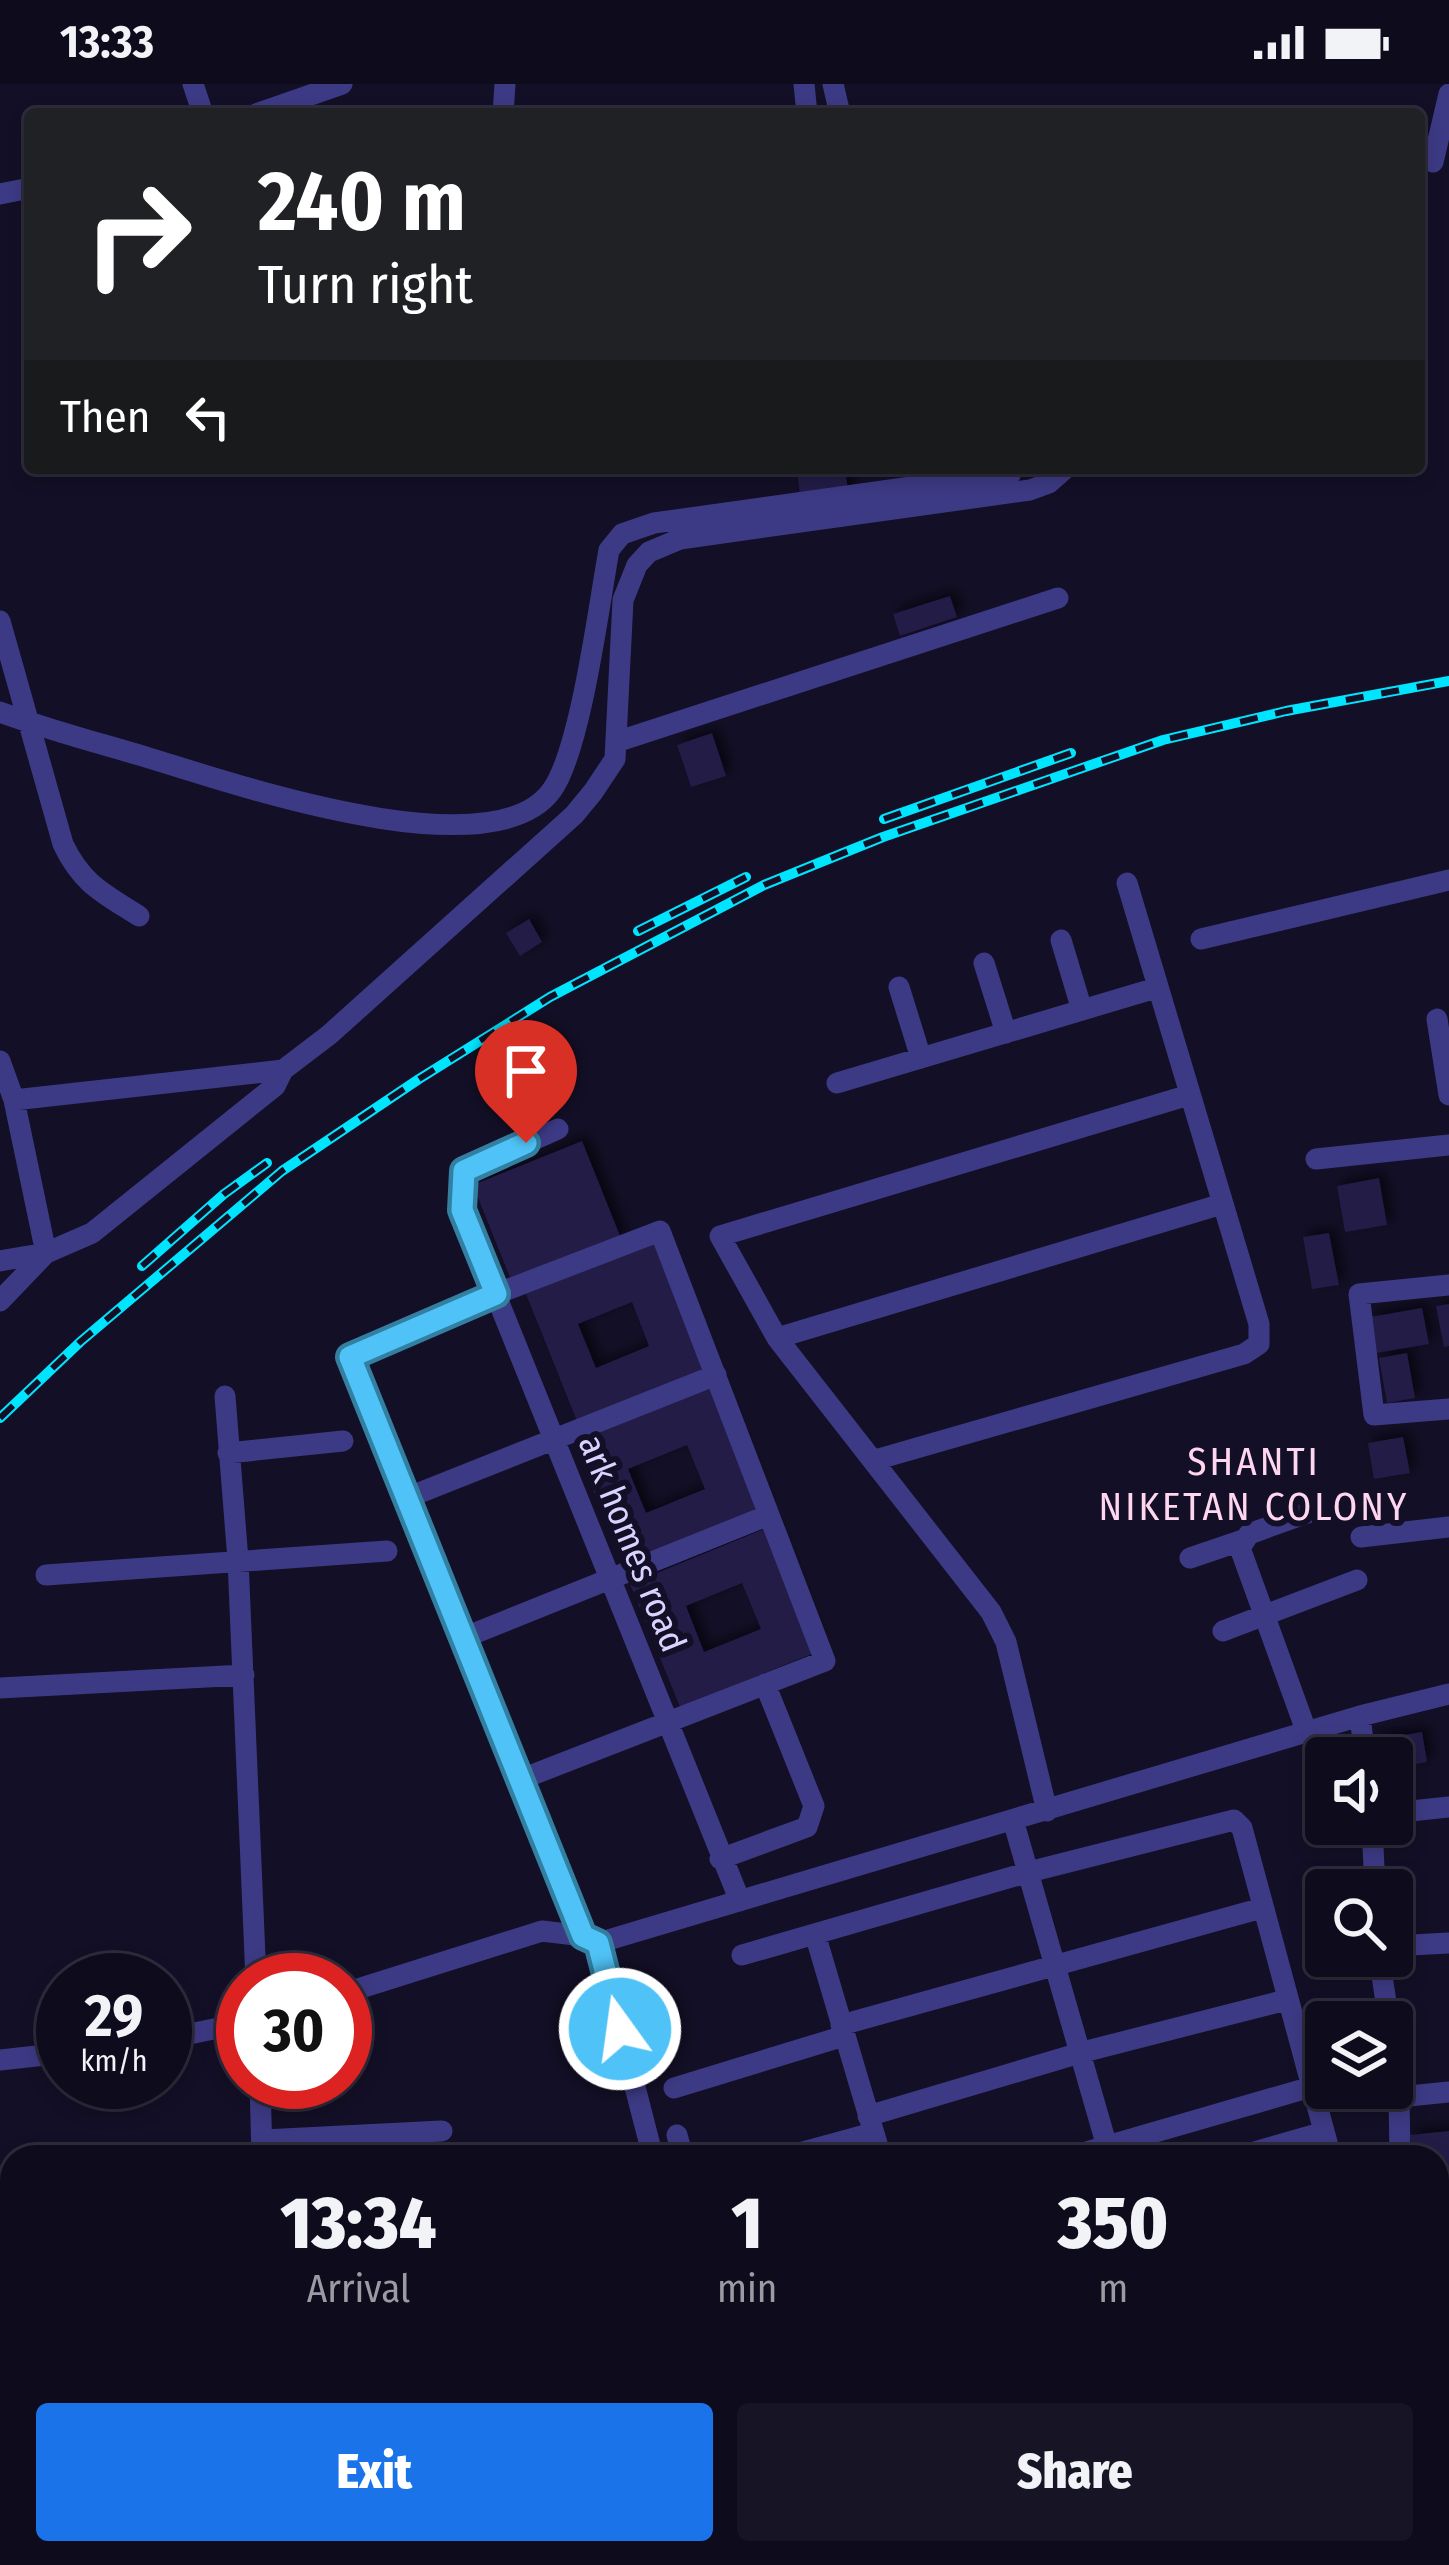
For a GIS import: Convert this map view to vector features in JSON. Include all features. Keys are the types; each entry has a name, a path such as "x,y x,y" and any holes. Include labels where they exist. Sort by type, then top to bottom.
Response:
{"street":[{"path":"273,108 342,84"},
{"path":"1433,162 1449,94"},
{"path":"0,712 310,807 424,824 493,821 526,811 552,790 573,735 609,550 622,534 654,523 1004,474"},
{"path":"0,1261 46,1253 92,1233 274,1086 283,1070 329,1035 574,815 615,759 623,600 637,565 649,552 680,539 1030,490 1059,474"},
{"path":"616,742 1058,598"},
{"path":"0,621 72,864 83,881 139,916"},
{"path":"1202,939 1449,880"},
{"path":"874,1460 1244,1354 1259,1344 1259,1324 1127,883"},
{"path":"1060,940 1082,1010"},
{"path":"984,963 1006,1033"},
{"path":"899,987 921,1058"},
{"path":"837,1083 1156,988"},
{"path":"1437,1019 1449,1095"},
{"path":"0,1061 14,1100 46,1253"},
{"path":"14,1100 283,1070"},
{"path":"1047,1811 1006,1642 971,1585 777,1338 720,1236 1189,1095"},
{"name":"ark homes road","path":"558,1129 464,1171 462,1210 740,1900"},
{"path":"1316,1159 1449,1145"},
{"path":"777,1338 1222,1204"},
{"path":"520,1780 826,1661 660,1231 350,1357 520,1780 591,1940 650,2145"},
{"path":"0,1301 46,1253"},
{"path":"1449,1285 1359,1294 1374,1415 1449,1409"},
{"path":"409,1497 716,1375"},
{"path":"225,1396 238,1560 255,1953"},
{"path":"228,1453 343,1441"},
{"path":"1307,1733 1240,1548 1249,1534 1313,1511"},
{"path":"463,1638 770,1515"},
{"path":"1361,1537 1449,1527"},
{"path":"1190,1558 1243,1540"},
{"path":"46,1576 387,1551"},
{"path":"1223,1631 1357,1580"},
{"path":"0,1688 244,1675"},
{"path":"720,1859 807,1827 814,1806 765,1684"},
{"path":"372,1985 542,1931 591,1940 740,1900 1360,1716 1449,1694"},
{"path":"1360,1716 1362,1737"},
{"path":"1413,1811 1449,1807"},
{"path":"1013,1820 1106,2145"},
{"path":"742,1955 1029,1872 1234,1820 1242,1828 1305,2066"},
{"path":"674,2088 1056,1963 1262,1908"},
{"path":"815,1934 877,2145"},
{"path":"1413,1945 1449,1942"},
{"path":"816,2145 1083,2052 1286,2000"},
{"path":"0,2060 36,2056"},
{"path":"1127,2145 1305,2089"},
{"path":"1413,2096 1449,2092"},
{"path":"261,2109 262,2145"},
{"path":"1317,2109 1328,2145"},
{"path":"1399,2109 1400,2145"},
{"path":"294,2145 442,2131"},
{"path":"1279,2145 1324,2132"}],"building":[{"path":"797,474 846,474 849,498 801,504"},
{"path":"950,596 957,617 900,636 893,614"},
{"path":"712,733 726,776 691,787 677,745"},
{"path":"529,919 542,942 520,956 506,933"},
{"path":"582,1141 622,1241 513,1285 473,1185"},
{"path":"1379,1178 1387,1225 1345,1232 1337,1186"},
{"path":"1329,1233 1339,1285 1312,1289 1303,1237"},
{"path":"656,1242 707,1368 577,1421 526,1294","holes":["632,1302 649,1346 596,1368 578,1324"]},
{"path":"1449,1304 1449,1346 1444,1347 1436,1306"},
{"path":"1422,1308 1429,1344 1376,1353 1370,1317"},
{"path":"1407,1353 1415,1398 1387,1403 1379,1358"},
{"path":"714,1386 763,1509 623,1566 574,1443","holes":["687,1445 705,1489 646,1513 628,1469"]},
{"path":"1403,1437 1410,1473 1374,1479 1368,1443"},
{"path":"769,1527 819,1651 680,1707 630,1584","holes":["742,1583 761,1629 704,1652 686,1606"]},
{"path":"1422,1732 1427,1762 1413,1764 1413,1737 1393,1737"},
{"path":"1449,2131 1449,2145 1411,2145 1410,2135"}],"railway":[{"path":"0,1418 80,1342 282,1171 550,997 764,885 883,837 1163,740 1449,681"},
{"path":"884,819 1071,753"},
{"path":"638,931 746,877"},
{"path":"142,1266 267,1163"}],"district":[{"name":"SHANTI NIKETAN COLONY","path":"1254,1484"}],"route":[{"path":"526,1143 464,1171 462,1210 496,1294 350,1357 583,1936 598,1943 620,2029"}]}
